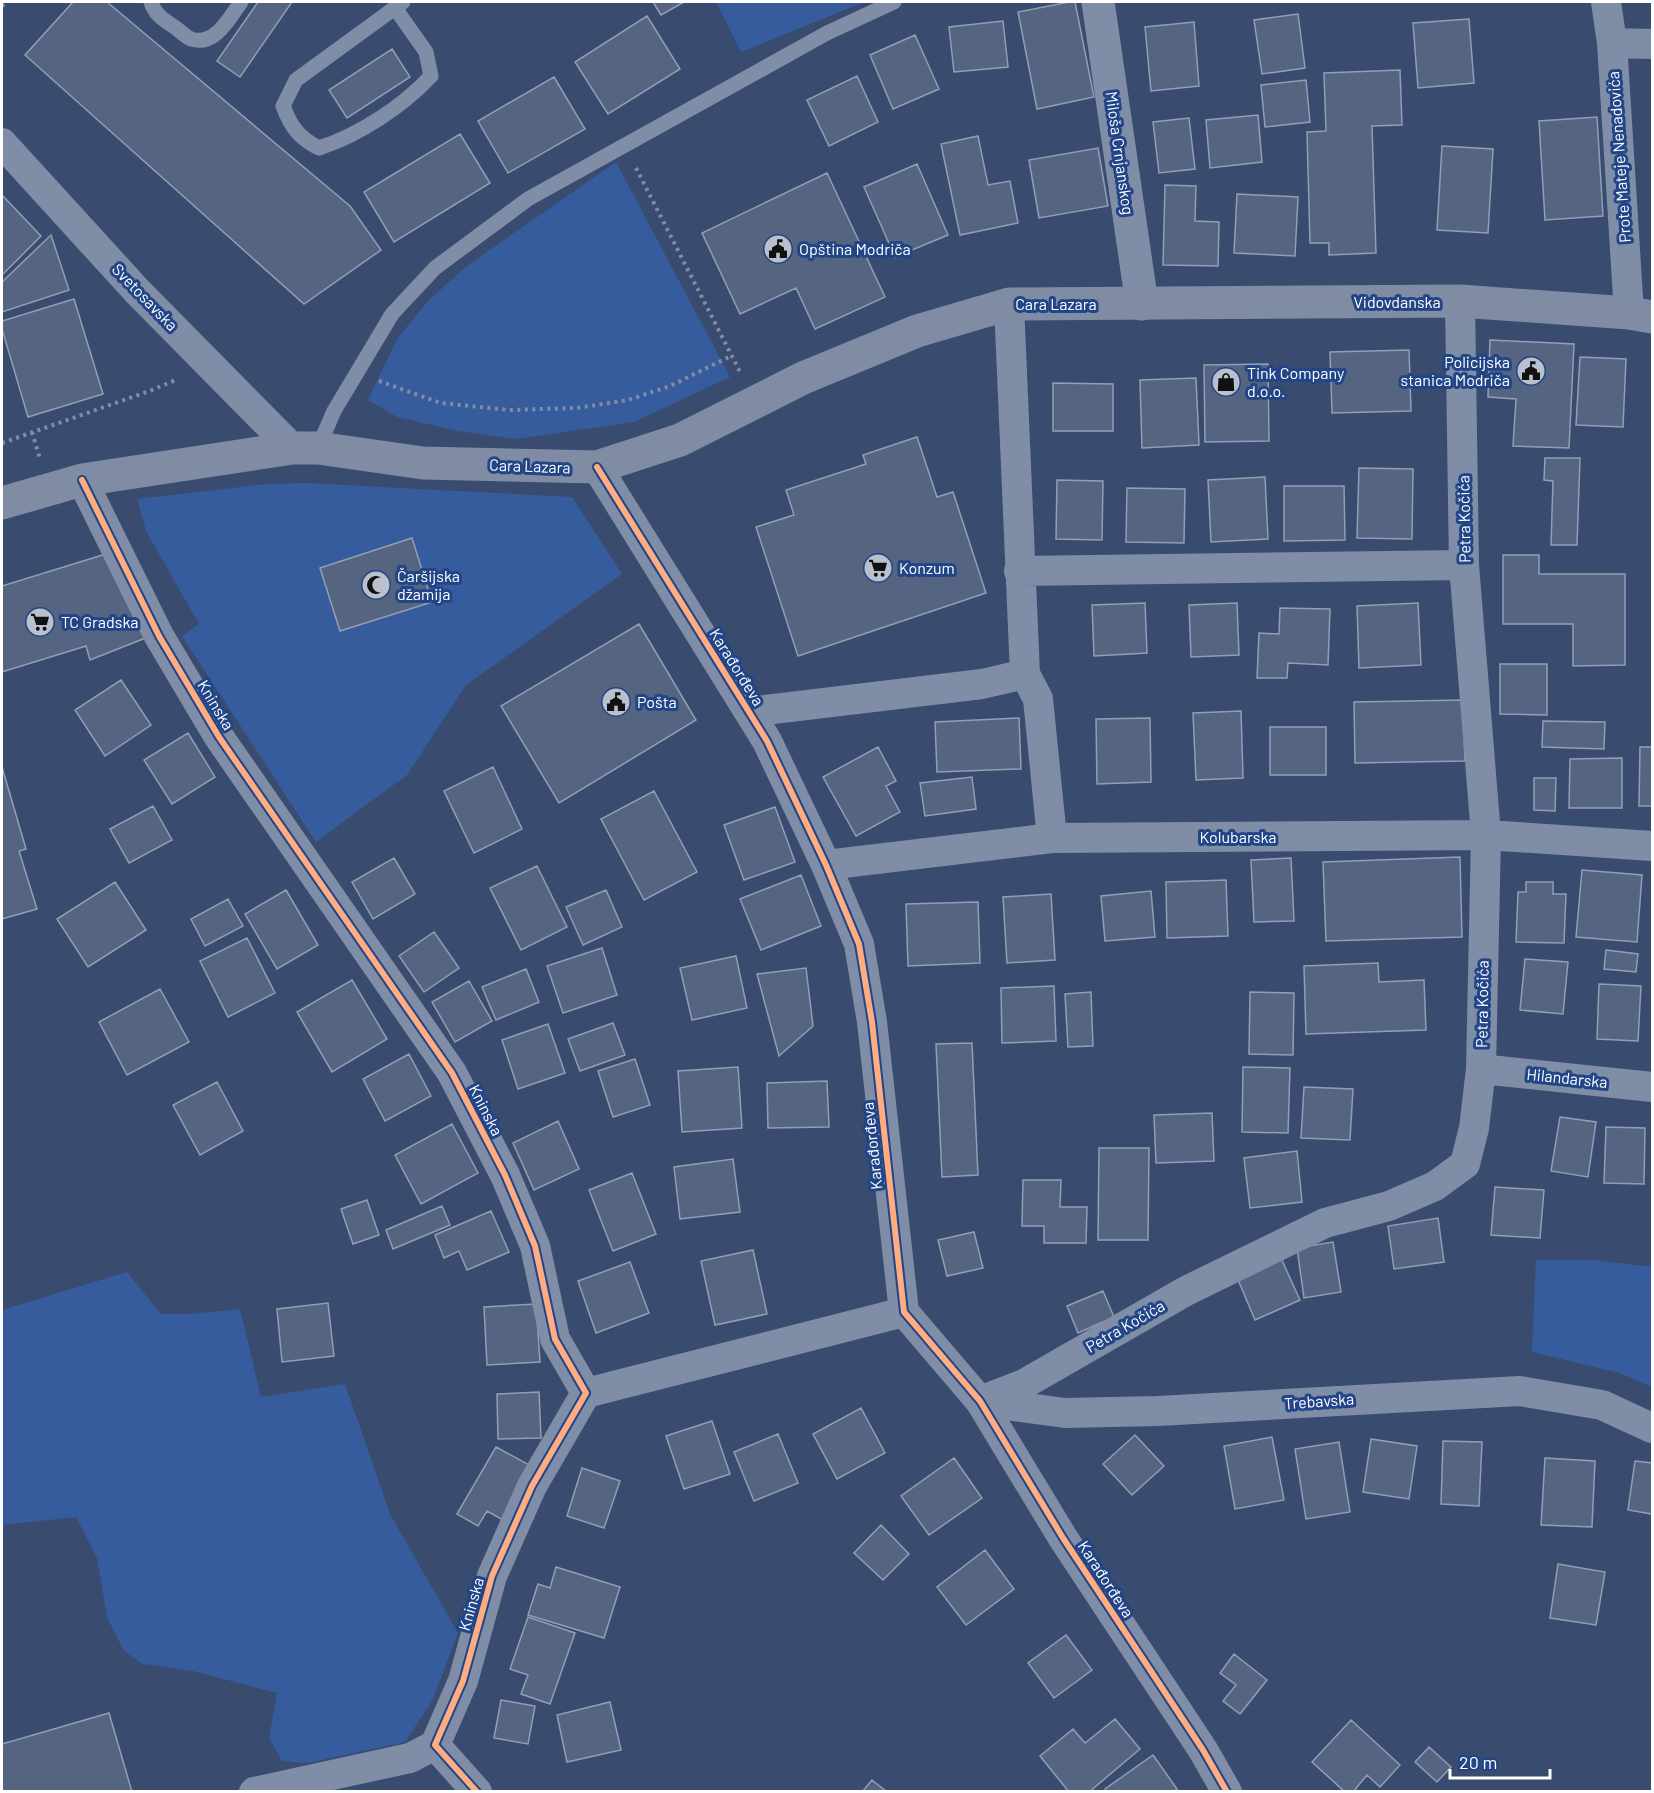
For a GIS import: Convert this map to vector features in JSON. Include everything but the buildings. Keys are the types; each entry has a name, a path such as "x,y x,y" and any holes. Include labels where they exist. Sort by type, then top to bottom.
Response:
{"main road":[{"name":"Vidovdanska","path":"1142,304 1460,301 1641,315"},
{"name":"Cara Lazara","path":"2,504 82,480 305,448 423,463 597,467 680,440 803,378 917,331 1009,304 1142,304"}],"street":[{"name":"Miloša Crnjanskog","path":"1098,2 1142,304"},
{"name":"Prote Mateje Nenadovića","path":"1606,2 1641,315"},
{"path":"1612,43 1653,44"},
{"name":"Svetosavska","path":"2,143 137,291 211,364 305,448"},
{"name":"Petra Kočića","path":"980,1401 1024,1384 1186,1291 1325,1223 1389,1206 1435,1186 1465,1164 1474,1128 1481,1069 1486,835 1464,565 1460,301"},
{"path":"1009,304 1025,674 1038,699 1052,838"},
{"name":"Karađorđeva","path":"597,467 767,741 859,944 872,1022 904,1312 980,1401 1063,1538 1203,1750 1227,1791"},
{"name":"Kninska","path":"82,480 159,636 219,737 452,1073 505,1175 535,1246 555,1339 586,1393 532,1486 492,1576 463,1681 435,1745"},
{"path":"1019,571 1464,565"},
{"path":"749,712 982,684 1025,674"},
{"name":"Kolubarska","path":"825,865 1052,838 1486,835 1653,846"},
{"name":"Hilandarska","path":"1481,1069 1653,1087"},
{"path":"586,1393 904,1312"},
{"name":"Trebavska","path":"980,1401 1065,1413 1100,1413 1520,1391 1602,1406 1653,1428"},
{"path":"254,1791 410,1758 435,1745 477,1791"}],"lane":[{"path":"151,2 155,13 191,39 203,40 213,37 241,2"},
{"path":"305,448 334,411 392,314 435,268 528,199 827,33 894,2"},
{"path":"399,5 426,52 431,76 417,92 376,120 336,143 319,148 303,140 288,121 283,106 296,80 399,5"}],"path":[{"path":"2,6 7,2"},
{"path":"624,146 756,402"},
{"path":"355,373 441,403 509,410 576,408 628,400 670,386 731,357"},
{"path":"2,443 152,390 211,364"}],"shaded area":[{"path":"716,2 864,2 741,52"},
{"path":"616,162 730,377 634,422 516,439 458,431 397,417 368,400 397,339 428,301 468,265"},
{"path":"306,483 572,497 622,574 466,685 407,775 316,842 182,636 199,624 146,531 137,499 268,484"},
{"path":"1536,1260 1593,1260 1652,1267 1652,1387 1620,1373 1532,1352"},
{"path":"127,1272 161,1314 190,1314 240,1309 261,1397 345,1384 390,1514 458,1633 432,1701 405,1742 308,1763 282,1761 269,1738 277,1693 193,1671 143,1664 124,1651 107,1617 97,1558 76,1517 2,1525 2,1310"}],"cycle path":[{"path":"597,467 767,741 826,865 859,944 872,1022 904,1312 980,1401 1063,1538 1203,1750 1227,1792"},
{"path":"82,480 159,636 219,737 452,1073 505,1175 535,1246 555,1339 586,1393 532,1486 492,1576 463,1681 435,1745 477,1792"}],"place":[{"name":"Opština Modriča","path":"778,249"},
{"name":"Policijska stanica Modriča","path":"1531,371"},
{"name":"Tink Company d.o.o.","path":"1226,382"},
{"name":"Konzum","path":"878,568"},
{"name":"Čaršijska džamija","path":"376,585"},
{"name":"TC Gradska","path":"40,622"},
{"name":"Pošta","path":"616,702"}]}
